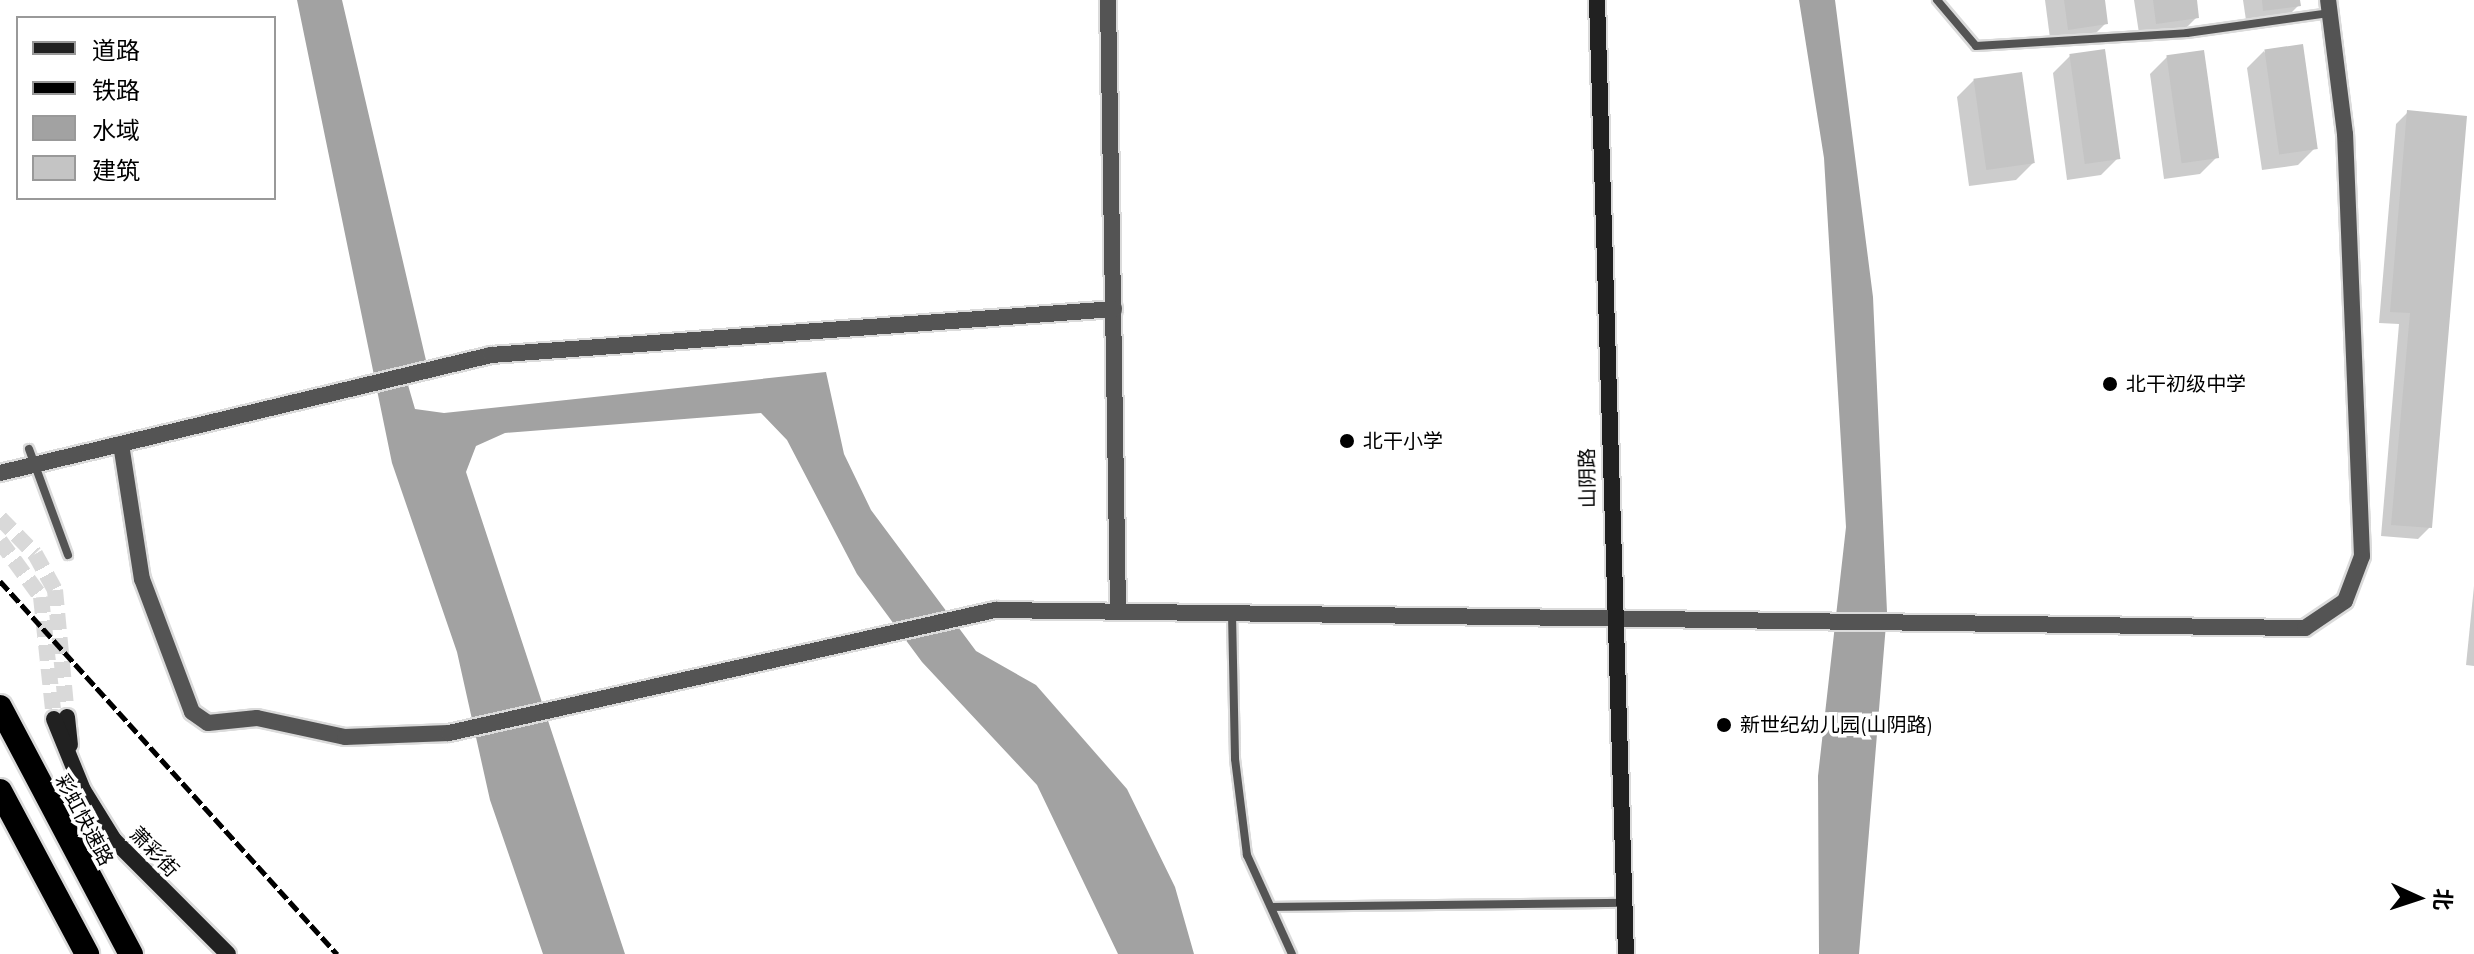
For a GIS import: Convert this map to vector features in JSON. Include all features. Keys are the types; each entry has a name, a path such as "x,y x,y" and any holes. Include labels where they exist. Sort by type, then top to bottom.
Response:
{"highway":[{"name":"彩虹快速路","path":"0,707 131,954"},
{"path":"0,791 87,954"}],"main road":[{"name":"山阴路","path":"1597,0 1612,619 1626,954"},
{"name":"萧彩街","path":"60,718 72,762 114,840 228,954"}],"street":[{"path":"1108,0 1118,611"},
{"path":"121,444 142,579 192,712 208,723 257,718 345,737 449,733 867,641 965,616 1118,611 2305,628 2345,601 2362,556 2345,134 2329,6"},
{"path":"0,473 33,468 491,355 1114,309"}],"lane":[{"path":"1937,0 1976,46 2187,33 2329,6"},
{"path":"29,449 33,468 68,555"},
{"path":"1232,613 1235,759 1247,855 1292,954"},
{"path":"1272,907 1623,903"}],"water":[{"path":"297,0 342,0 428,369 408,385 415,409 444,413 826,372 844,454 871,510 976,651 1036,685 1127,789 1175,887 1194,954 1118,954 1037,785 922,662 857,574 787,440 761,413 505,433 476,446 466,472 625,954 543,954 490,800 457,652 392,463"},
{"path":"1799,0 1835,0 1873,297 1887,612 1859,954 1819,954 1818,776 1846,527 1824,158"}],"building":[{"path":"2064,0 2105,0 2108,24 2068,30"},
{"path":"2153,0 2197,0 2199,18 2156,24"},
{"path":"2262,0 2300,0 2301,6 2263,11"},
{"path":"2303,44 2318,149 2279,154 2264,49"},
{"path":"2105,49 2120,159 2085,164 2069,54"},
{"path":"2204,50 2219,158 2182,163 2166,55"},
{"path":"2022,72 2035,163 1986,170 1973,79"},
{"path":"2407,110 2467,116 2432,528 2391,525 2410,313 2390,312"}],"tunnel":[{"path":"0,518 35,554 55,590 67,717"},
{"path":"0,541 41,597 54,719"}],"railway":[{"path":"0,581 337,954"}],"place":[{"name":"北干初级中学","path":"2110,384"},
{"name":"北干小学","path":"1347,441"},
{"name":"新世纪幼儿园(山阴路)","path":"1724,725"}]}
